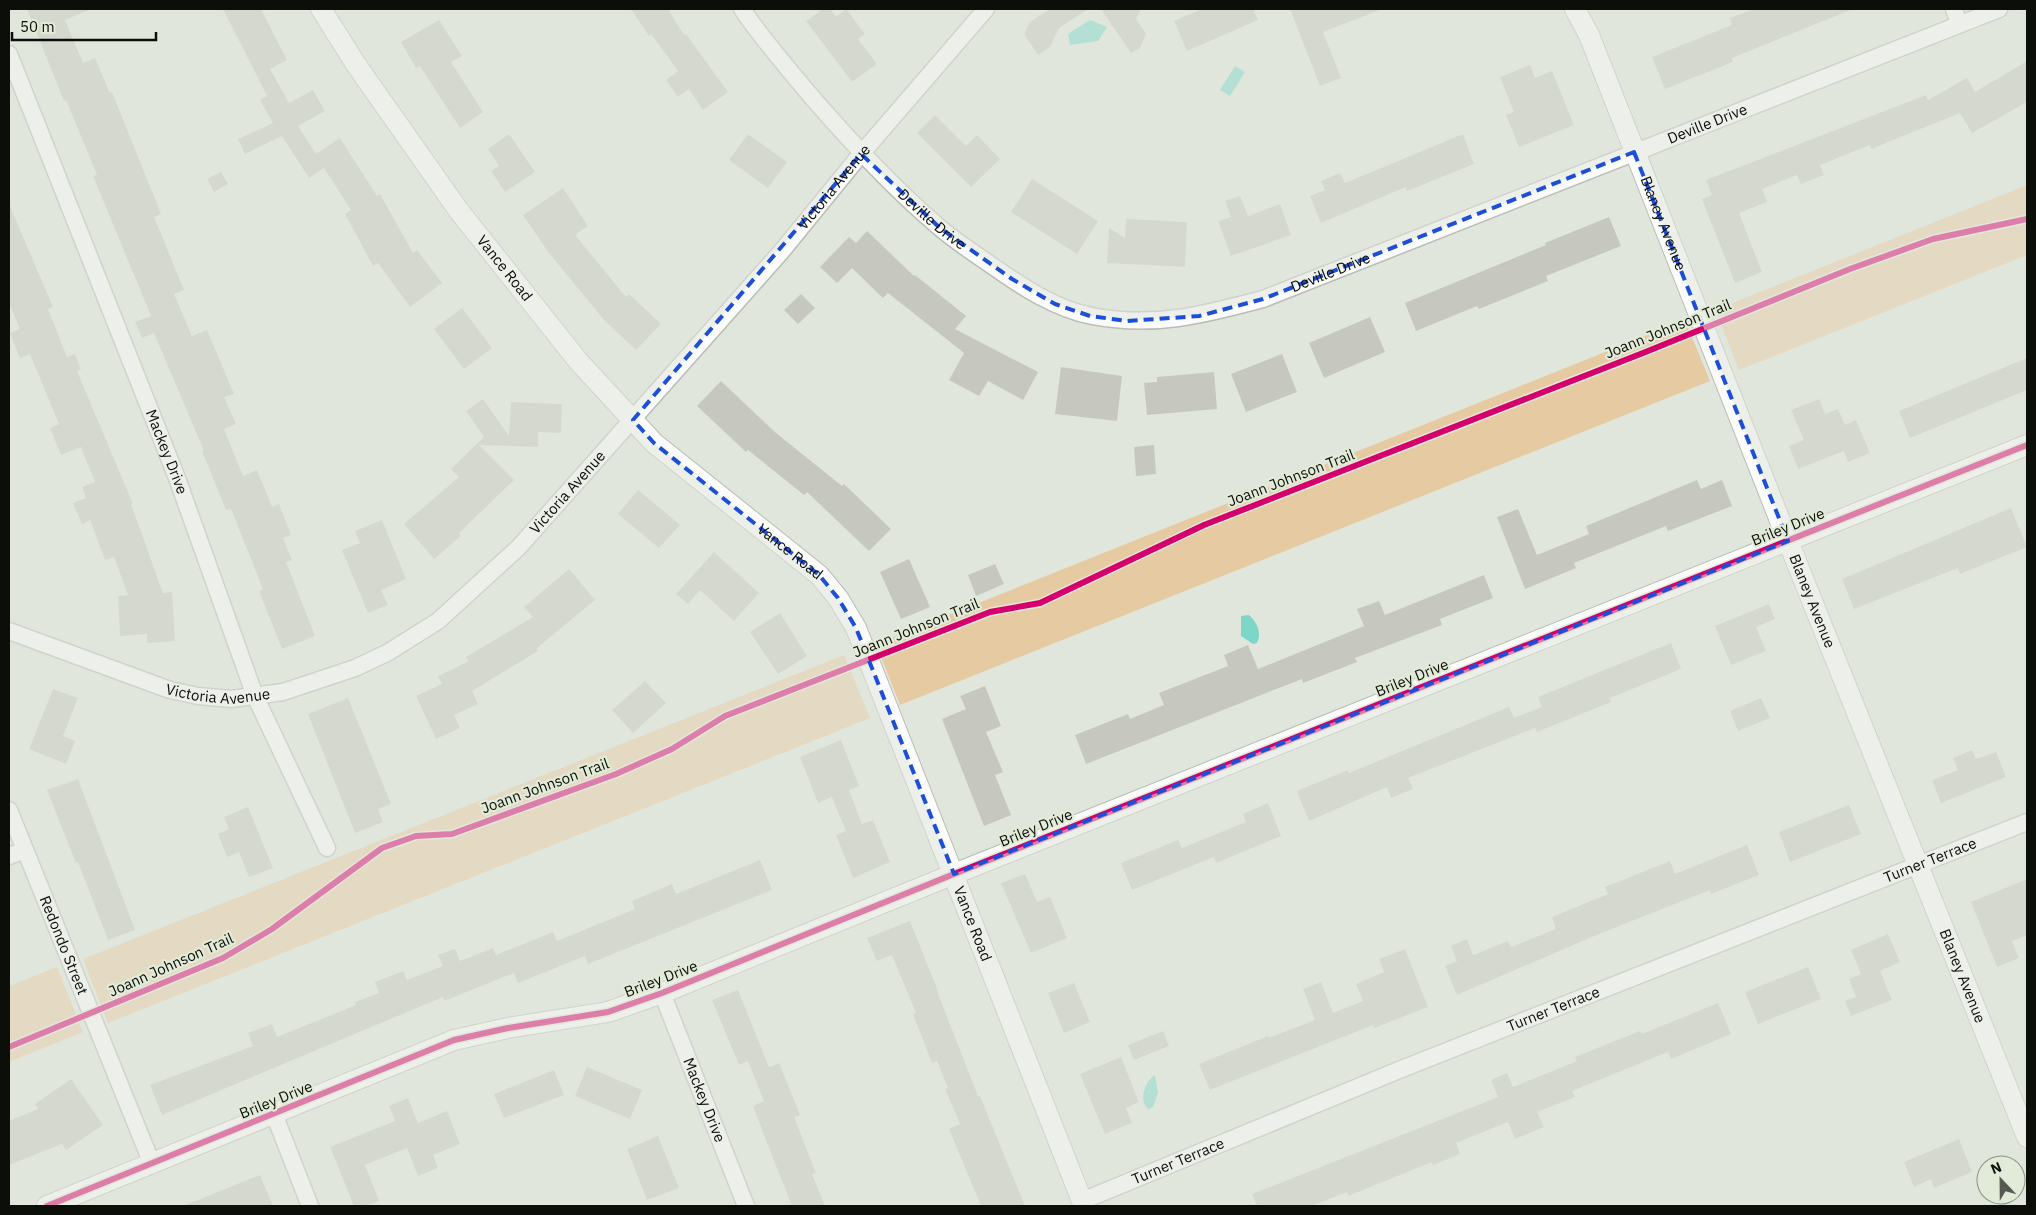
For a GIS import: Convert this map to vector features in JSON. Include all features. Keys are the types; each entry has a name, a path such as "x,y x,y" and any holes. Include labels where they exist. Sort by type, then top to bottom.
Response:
{"street":[{"name":"Vance Road","path":"321,9 357,66 459,211 578,362 654,443 819,575 838,598 856,628 1083,1204"},
{"name":"Deville Drive","path":"742,9 779,58 861,154 940,228 1012,280 1055,304 1090,316 1127,321 1161,321 1199,316 1263,299 1634,152 1956,16 1999,9"},
{"name":"Victoria Avenue","path":"9,632 170,690 198,696 231,699 283,692 355,668 387,653 438,621 519,548 781,252 861,154 986,9"},
{"name":"Blaney Avenue","path":"1575,9 1589,35 1788,541 2027,1137"},
{"name":"Mackey Drive","path":"9,54 177,478 255,696 327,848"},
{"name":"Briley Drive","path":"46,1206 454,1040 508,1028 608,1012 662,994 954,874 2027,445"},
{"name":"Redondo Street","path":"9,810 152,1164"},
{"name":"Turner Terrace","path":"1083,1204 1404,1068 2027,822"},
{"path":"9,856 25,850"},
{"name":"Mackey Drive","path":"662,994 746,1206"},
{"path":"274,1114 310,1206"}],"highlighted area":[{"path":"1634,152 1788,541 954,874 856,628 838,598 819,575 654,443 633,420 861,154 940,228 1012,279 1055,304 1090,316 1127,321 1199,316 1263,299"}],"shaded area":[{"path":"2027,185 2027,255 1739,370 1715,310"},
{"path":"1685,320 1710,381 900,705 876,644"},
{"path":"844,655 870,718 108,1023 83,959"},
{"path":"57,967 83,1032 9,1062 9,986"}],"water":[{"path":"1090,20 1107,27 1098,41 1070,45 1068,34"},
{"path":"1235,66 1245,72 1230,96 1220,90"},
{"path":"1249,615 1259,632 1257,643 1253,644 1241,636 1241,616"},
{"path":"1155,1075 1158,1093 1153,1107 1148,1109 1143,1101 1144,1091 1148,1082"}],"building":[{"path":"27,9 91,9 65,20 83,63 95,58 110,93 112,92 161,214 154,217 184,290 174,294 192,336 207,330 234,394 224,397 236,424 224,429 243,476 257,470 272,507 279,504 291,535 283,538 292,560 286,562 315,636 282,649 259,591 263,589 231,509 226,510 202,451 204,451 154,333 142,338 135,322 151,316 93,176 97,175 66,100 64,101"},
{"path":"223,9 261,9 287,60 270,69 289,103 313,90 325,111 298,126 316,154 340,138 377,196 380,194 413,253 417,250 442,283 410,307 378,263 373,266 345,214 351,210 324,168 309,178 282,136 245,154 238,139 273,123 260,100 267,96"},
{"path":"631,9 668,9 684,35 686,34 728,92 703,110 689,89 678,97 666,80 678,71 651,34 649,36"},
{"path":"823,9 830,9 836,17 846,9 865,34 858,39 877,64 852,82 806,21"},
{"path":"1050,9 1088,9 1059,28 1050,47 1038,55 1024,34 1030,22"},
{"path":"1101,9 1141,9 1136,19 1146,34 1140,48 1131,53"},
{"path":"1202,9 1253,9 1258,20 1187,51 1174,21"},
{"path":"1290,9 1380,10 1323,32 1341,78 1320,86"},
{"path":"1754,9 1853,9 1732,58 1733,62 1665,89 1652,57 1732,25 1730,18"},
{"path":"439,20 462,56 451,62 483,112 460,128 420,66 416,68 401,42"},
{"path":"2027,61 2027,102 1972,133 1960,113 1871,149 1870,145 1820,165 1824,175 1801,184 1797,175 1762,189 1767,202 1739,213 1762,272 1735,283 1702,199 1712,195 1706,180 1926,95 1928,100 1967,78 1975,92"},
{"path":"1530,65 1535,78 1552,71 1574,125 1519,147 1506,115 1514,112 1500,77"},
{"path":"935,115 966,146 977,135 1000,159 971,187 917,133"},
{"path":"509,134 535,172 505,192 491,171 499,166 488,149"},
{"path":"748,134 787,162 768,188 729,160"},
{"path":"1463,134 1474,164 1407,191 1406,187 1321,223 1310,196 1325,190 1321,181 1340,173 1345,183"},
{"path":"221,172 228,184 214,192 207,179"},
{"path":"1032,179 1098,221 1077,254 1011,212"},
{"path":"563,188 588,226 575,235 626,297 629,294 661,324 636,350 604,320 549,253 523,215"},
{"path":"1240,196 1248,216 1280,204 1291,235 1231,256 1218,221 1231,217 1225,201"},
{"path":"9,204 53,307 48,309 67,357 75,354 81,369 77,371 133,504 131,504 163,593 172,592 175,641 147,643 147,634 120,636 118,596 128,595 114,557 105,560 90,520 82,524 73,503 86,498 82,487 95,482 81,447 61,455 50,428 59,424 30,354 20,358 10,333 20,329 9,303"},
{"path":"1609,217 1621,246 1546,276 1548,281 1479,309 1477,306 1416,331 1405,303"},
{"path":"1126,219 1187,222 1185,267 1107,263 1109,228 1125,238"},
{"path":"867,231 914,276 966,316 955,329 1038,372 1023,400 988,381 979,396 949,380 964,353 888,293 883,298 852,268 837,283 820,267 849,237 856,243"},
{"path":"801,294 815,308 798,324 784,310"},
{"path":"462,308 492,348 464,369 434,329"},
{"path":"1370,317 1385,352 1324,378 1309,343"},
{"path":"1282,354 1297,392 1246,412 1231,374"},
{"path":"2027,358 2027,390 1910,438 1899,411"},
{"path":"1061,367 1122,376 1117,421 1055,414"},
{"path":"1214,372 1217,409 1147,415 1144,383 1157,382 1157,377"},
{"path":"721,381 776,433 842,486 844,484 891,529 869,551 807,492 804,495 748,450 746,452 697,406"},
{"path":"483,399 509,436 511,402 562,404 561,433 538,432 538,447 479,445 514,480 459,533 461,536 434,559 404,524 459,477 451,469 484,437 466,411"},
{"path":"1819,399 1825,414 1838,409 1845,425 1856,420 1870,453 1848,462 1844,451 1798,469 1789,446 1804,440 1791,410"},
{"path":"1154,445 1156,474 1136,476 1134,447"},
{"path":"1697,480 1701,489 1722,480 1732,506 1668,531 1666,526 1574,563 1576,568 1525,589 1497,517 1518,509 1537,555 1589,534 1586,526"},
{"path":"638,490 680,525 659,548 618,514"},
{"path":"2011,508 2027,547 1960,574 1958,568 1854,609 1842,579"},
{"path":"382,520 406,579 381,590 388,605 368,613 342,550 360,543 355,531"},
{"path":"714,552 759,593 734,621 700,590 688,604 676,594"},
{"path":"909,559 930,607 901,619 880,572"},
{"path":"995,564 1004,584 976,596 968,575"},
{"path":"569,569 595,600 537,648 538,651 472,691 478,704 454,715 460,728 436,739 416,696 442,684 438,676 469,661 466,657 533,617 524,607"},
{"path":"1484,575 1493,598 1440,619 1442,625 1355,658 1357,662 1303,683 1302,679 1086,764 1075,735 1128,714 1130,719 1164,705 1159,693 1228,666 1224,655 1248,645 1258,669 1364,626 1357,609 1379,601 1385,615"},
{"path":"1769,604 1775,619 1756,627 1766,651 1731,665 1715,626"},
{"path":"780,613 807,656 778,674 750,632"},
{"path":"1671,643 1681,669 1610,698 1611,702 1537,732 1535,728 1408,778 1413,789 1391,798 1387,787 1309,821 1297,791 1348,770 1349,773 1509,707 1514,718 1542,707 1538,697"},
{"path":"645,681 666,703 633,733 612,710"},
{"path":"985,686 1001,726 986,732 1003,772 995,775 1011,815 984,826 942,719 966,709 960,696"},
{"path":"53,689 78,698 63,736 75,741 66,764 29,749"},
{"path":"348,698 391,804 378,809 383,822 355,833 308,714"},
{"path":"1761,698 1770,718 1738,731 1730,711"},
{"path":"841,740 859,786 849,790 862,824 873,820 890,862 853,878 836,835 846,831 832,797 818,803 800,757"},
{"path":"1972,750 1976,759 1996,752 2006,777 1941,803 1932,780 1958,770 1953,758"},
{"path":"78,779 135,930 108,940 78,862 76,863 47,790"},
{"path":"1268,803 1281,836 1216,863 1214,857 1132,890 1121,863 1178,840 1182,848 1246,822 1243,814"},
{"path":"1849,805 1861,834 1790,862 1779,832"},
{"path":"248,807 273,868 249,877 239,852 227,857 218,834 229,829 224,817"},
{"path":"1747,845 1759,875 1711,894 1710,890 1599,934 1457,995 1445,966 1457,961 1451,946 1467,939 1473,955 1508,941 1511,947 1556,929 1552,917 1608,894 1605,887 1670,861 1675,874"},
{"path":"760,860 772,890 588,964 585,956 518,983 514,973 444,1001 443,997 162,1115 150,1085 253,1046 248,1033 272,1024 277,1037 356,1005 355,1002 379,993 375,982 403,971 407,980 443,966 438,955 455,949 460,961 493,948 496,955 553,932 557,941 635,909 632,901 672,884 676,894"},
{"path":"1025,874 1037,902 1050,897 1067,938 1031,953 1001,883"},
{"path":"2027,879 2027,935 2012,941 2019,958 1997,967 1971,902"},
{"path":"910,921 978,1096 980,1096 1025,1206 981,1206 949,1129 960,1124 945,1089 948,1088 937,1061 932,1063 913,1014 916,1013 892,955 877,961 867,938"},
{"path":"1888,934 1900,962 1880,971 1892,1000 1851,1016 1845,1001 1856,997 1849,979 1861,974 1851,950"},
{"path":"1405,949 1428,1007 1374,1028 1373,1025 1210,1090 1199,1064 1268,1036 1269,1038 1315,1020 1303,989 1321,982 1333,1013 1363,1001 1356,984 1384,972 1379,959"},
{"path":"1808,967 1821,999 1758,1024 1745,992"},
{"path":"1074,983 1090,1022 1064,1033 1048,993"},
{"path":"738,990 769,1067 779,1063 800,1115 794,1117 816,1173 812,1174 825,1206 792,1206 753,1106 764,1101 748,1061 739,1065 712,1000"},
{"path":"1718,1003 1731,1034 1671,1059 1668,1052 1572,1091 1575,1097 1537,1112 1544,1127 1515,1139 1508,1122 1456,1143 1460,1154 1433,1165 1432,1162 1348,1196 1347,1192 1311,1206 1257,1206 1252,1194 1498,1097 1491,1080 1507,1073 1513,1087 1577,1061 1575,1057 1640,1031 1642,1034"},
{"path":"1163,1031 1169,1046 1134,1060 1128,1045"},
{"path":"1121,1057 1139,1102 1126,1108 1132,1123 1105,1134 1080,1074"},
{"path":"587,1067 642,1090 630,1119 575,1096"},
{"path":"554,1070 564,1095 504,1118 494,1094"},
{"path":"71,1079 103,1125 66,1150 62,1144 9,1165 9,1121 38,1109 35,1104"},
{"path":"408,1098 418,1123 447,1111 460,1144 433,1155 438,1168 418,1176 407,1148 365,1165 379,1201 365,1206 354,1206 330,1147 395,1121 389,1106"},
{"path":"658,1136 679,1188 647,1200 627,1149"},
{"path":"1959,1139 1972,1172 1934,1188 1931,1179 1914,1187 1904,1162"},
{"path":"260,1175 273,1206 183,1206"}],"cycle path":[{"name":"Joann Johnson Trail","path":"9,1047 223,958 272,929 382,848 416,836 452,834 616,774 672,749 725,716 990,612 1040,603 1204,525 1643,353 1850,269 1933,239 2027,219"},
{"path":"47,1206 454,1040 508,1028 608,1012 662,993 954,874 2027,445"}]}
